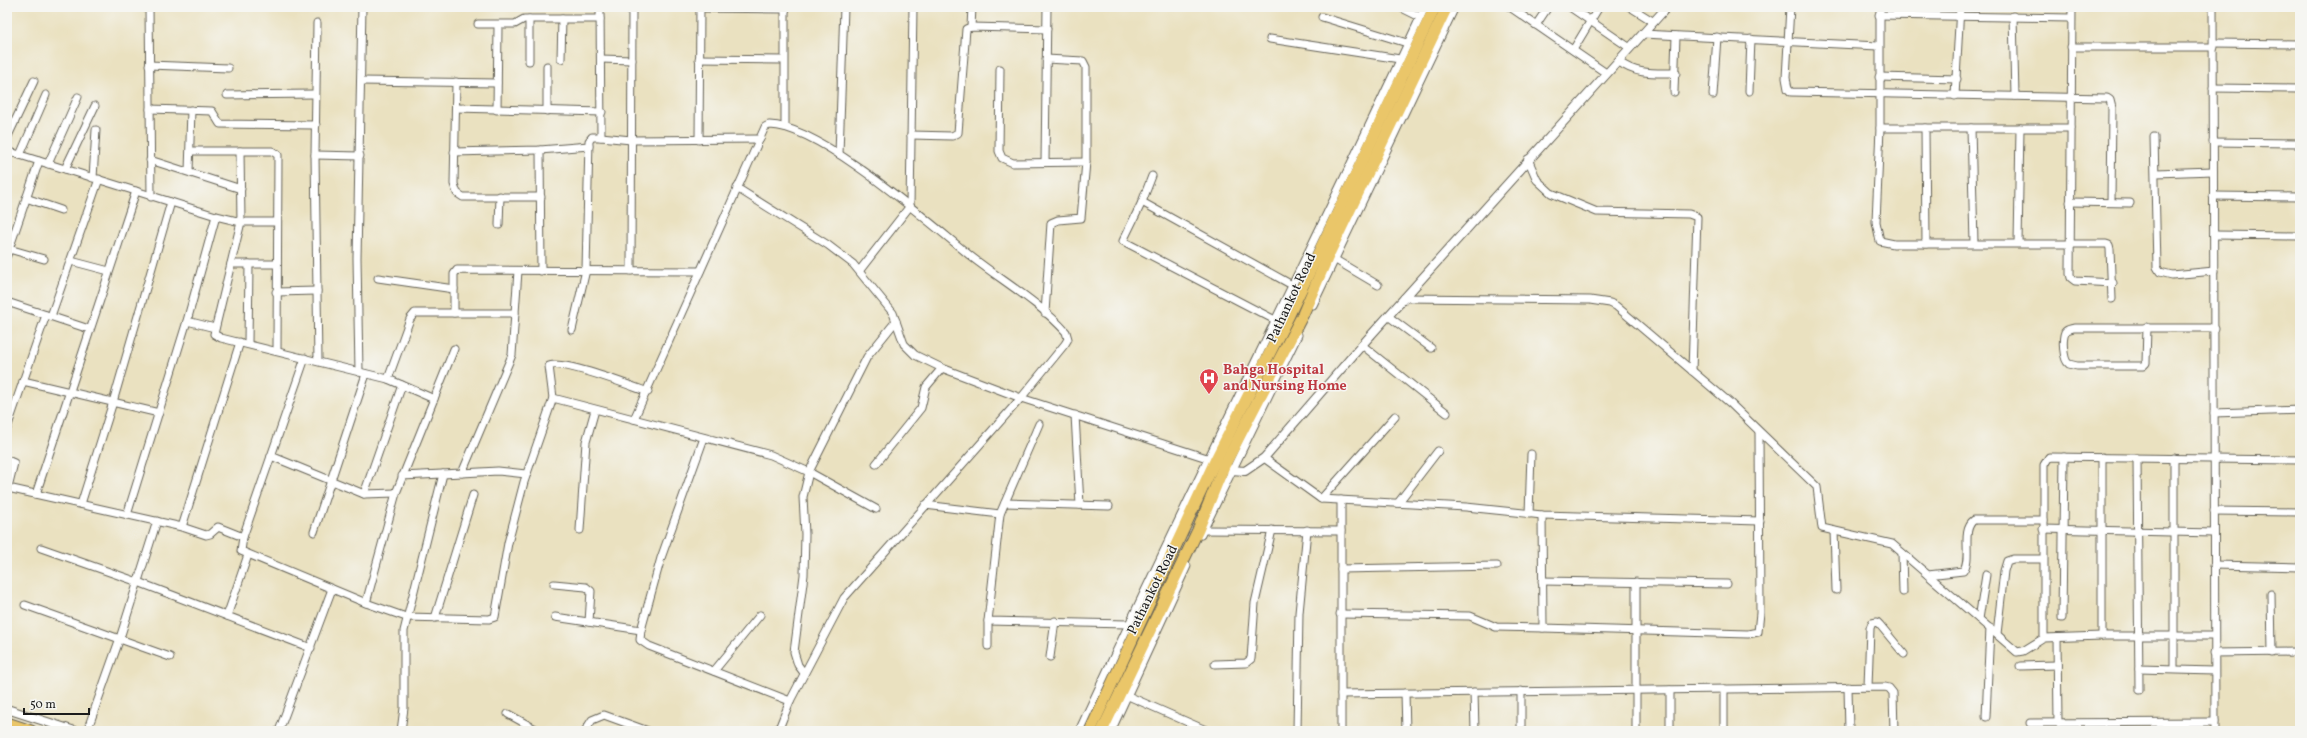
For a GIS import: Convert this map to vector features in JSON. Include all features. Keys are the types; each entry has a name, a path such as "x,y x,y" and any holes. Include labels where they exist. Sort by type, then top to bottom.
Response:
{"highway":[{"path":"1090,731 1219,464 1435,7"},
{"name":"Pathankot Road","path":"1102,731 1201,530 1219,464 1303,314 1328,254 1447,7"},
{"path":"7,723 31,731"}],"street":[{"path":"150,7 149,65 151,197"},
{"path":"314,532 332,482 363,373 357,258 362,7"},
{"path":"600,7 602,137"},
{"path":"631,271 632,7"},
{"path":"839,154 844,7"},
{"path":"860,270 910,206 913,7"},
{"path":"971,27 972,7"},
{"path":"1045,162 1047,7"},
{"path":"1400,7 1420,17"},
{"path":"1219,464 1275,320 1425,7"},
{"path":"1079,731 1128,624 1334,259 1415,94 1455,7"},
{"path":"1510,7 1606,73"},
{"path":"1536,25 1548,7"},
{"path":"1570,7 1630,48"},
{"path":"1573,50 1599,7"},
{"path":"1630,7 1654,22"},
{"path":"737,188 843,255 860,270 893,313 904,344 916,355 942,368 1021,398 1219,464 1246,471 1264,458 1362,345 1528,159 1667,7"},
{"path":"1790,7 1787,41 1786,86 1791,92 1955,96 2103,96 2107,98 2111,102 2110,202"},
{"path":"1880,7 1878,46 1880,128 1876,222 1880,241 1894,244 2070,243 2109,245 2113,283 2112,299"},
{"path":"1955,96 1960,7"},
{"path":"2072,7 2070,274 2073,280 2113,283"},
{"path":"2213,7 2215,731"},
{"path":"699,140 699,8 786,8 784,60 785,127"},
{"path":"1879,15 1960,15 2071,18"},
{"path":"1322,16 1407,43"},
{"path":"2013,16 2015,96"},
{"path":"561,59 562,18"},
{"path":"478,24 498,26 516,24 522,19 600,19"},
{"path":"529,19 529,61"},
{"path":"317,23 315,155 318,362"},
{"path":"497,110 498,26"},
{"path":"911,134 952,136 958,132 965,31 971,27 1047,29"},
{"path":"1643,34 1878,46"},
{"path":"1674,92 1676,73 1676,36"},
{"path":"1713,95 1717,38"},
{"path":"1270,39 1400,59"},
{"path":"1749,91 1751,39"},
{"path":"2071,47 2300,44"},
{"path":"601,59 632,60"},
{"path":"699,59 784,60"},
{"path":"1045,313 1051,222 1081,218 1086,162 1086,64 1079,61 1046,59"},
{"path":"1618,61 1627,68 1639,72 1676,73"},
{"path":"149,65 228,68"},
{"path":"547,66 547,111"},
{"path":"1000,69 1000,155 1005,160 1013,162 1086,162"},
{"path":"1879,77 1957,79"},
{"path":"7,138 34,81"},
{"path":"361,81 497,83"},
{"path":"456,82 454,184 457,192 463,197 542,197"},
{"path":"2214,88 2300,89"},
{"path":"227,95 315,94"},
{"path":"20,155 46,95"},
{"path":"48,164 78,97"},
{"path":"65,169 95,106"},
{"path":"456,108 602,112"},
{"path":"150,109 212,111 220,124 316,125"},
{"path":"189,171 191,152 191,110"},
{"path":"634,419 648,392 737,188 767,126 785,127 795,130 839,154 910,206 1045,313 1066,332 1068,339 1021,398 844,598 790,701 778,731"},
{"path":"1880,128 2071,128"},
{"path":"1925,128 1926,244"},
{"path":"1971,128 1974,243"},
{"path":"2018,243 2020,128"},
{"path":"7,428 23,381 71,261 96,178 96,130"},
{"path":"572,330 586,270 588,146 590,138 602,137 631,140 760,139"},
{"path":"2154,137 2157,268 2160,272 2172,275 2214,271"},
{"path":"2213,142 2300,143"},
{"path":"454,152 540,150 588,146"},
{"path":"540,150 542,197 541,271"},
{"path":"7,151 216,216 241,222 277,222"},
{"path":"191,152 272,151 277,153 277,351"},
{"path":"240,152 241,222 214,334 217,337 248,343 388,379 434,399"},
{"path":"315,155 360,156"},
{"path":"1528,159 1537,180 1551,193 1597,212 1689,214 1697,217 1692,371"},
{"path":"150,160 241,188"},
{"path":"39,161 8,252 44,259"},
{"path":"2156,173 2213,171"},
{"path":"1152,176 1142,202 1123,241 1275,320"},
{"path":"36,494 89,329 136,191"},
{"path":"499,225 500,196"},
{"path":"2213,196 2300,197"},
{"path":"26,198 61,210"},
{"path":"81,504 113,402 171,202"},
{"path":"1142,202 1292,285"},
{"path":"2070,202 2130,203"},
{"path":"127,514 187,321 216,216"},
{"path":"2214,236 2300,236"},
{"path":"1334,259 1378,285"},
{"path":"71,261 109,271"},
{"path":"231,264 276,264"},
{"path":"248,343 249,264"},
{"path":"454,313 454,274 457,270 700,272"},
{"path":"462,473 512,356 518,271"},
{"path":"378,278 454,289"},
{"path":"276,292 317,291"},
{"path":"1404,298 1590,300 1610,303 1622,310 1692,371 1817,486 1820,523 1822,528 1834,532 1886,542 1902,553 1928,575 1997,634 2013,650 2019,652 2044,638 2174,634 2214,636"},
{"path":"7,302 89,329"},
{"path":"388,379 413,315 418,313 514,313"},
{"path":"1388,316 1430,348"},
{"path":"187,321 215,328"},
{"path":"804,673 798,665 794,652 804,575 805,534 802,497 809,472 867,357 896,321"},
{"path":"2148,327 2146,362 2142,366 2076,366 2069,364 2065,360 2065,334 2068,329 2148,327 2215,328"},
{"path":"182,527 240,342"},
{"path":"1362,345 1447,414"},
{"path":"366,603 396,493 454,349"},
{"path":"305,358 240,549 248,555 366,603 406,617 489,619 495,617 508,543 526,474 553,398 548,366 553,364 567,365 648,392"},
{"path":"876,464 921,408 926,387 942,368"},
{"path":"23,381 159,413"},
{"path":"364,494 402,386"},
{"path":"553,398 771,455 809,472 876,509"},
{"path":"580,530 586,442 595,410"},
{"path":"2214,413 2300,410"},
{"path":"1075,416 1080,505"},
{"path":"1321,499 1395,416"},
{"path":"988,646 988,621 1000,514 1039,424"},
{"path":"1340,614 1470,616 1496,627 1748,634 1758,632 1760,521 1759,432"},
{"path":"704,438 661,558 641,630 640,640 649,646 790,701"},
{"path":"1398,504 1438,451"},
{"path":"1529,514 1531,454"},
{"path":"272,456 364,494 396,493"},
{"path":"2044,638 2042,559 2045,462 2049,457 2300,460"},
{"path":"2062,618 2064,457"},
{"path":"2102,457 2102,636"},
{"path":"1264,458 1321,499 1542,515 1760,521"},
{"path":"2137,458 2139,690"},
{"path":"2174,458 2174,669"},
{"path":"7,460 14,463 7,490 36,494 127,514 182,527 206,535 210,534 216,527 220,527 243,537"},
{"path":"402,476 498,471 526,474"},
{"path":"402,731 404,708 403,640 406,617 443,474"},
{"path":"435,618 472,495"},
{"path":"1341,500 1341,731"},
{"path":"1005,503 1109,506"},
{"path":"925,505 1000,514"},
{"path":"2214,511 2300,512"},
{"path":"1542,515 1543,628"},
{"path":"1928,575 1960,572 1965,567 1969,525 1974,520 2044,520"},
{"path":"87,731 120,638 157,521"},
{"path":"2043,529 2214,533"},
{"path":"1111,731 1201,530 1341,531"},
{"path":"1215,664 1246,663 1251,659 1255,603 1272,530"},
{"path":"1297,731 1299,613 1307,530"},
{"path":"1834,532 1836,590"},
{"path":"41,548 138,582 311,648"},
{"path":"1902,553 1903,592"},
{"path":"227,616 248,555"},
{"path":"1997,634 2004,570 2007,561 2013,559 2042,559"},
{"path":"1341,569 1497,566"},
{"path":"2214,566 2300,567"},
{"path":"1979,619 1986,575"},
{"path":"1542,581 1727,584"},
{"path":"1636,582 1636,731"},
{"path":"554,584 586,588 591,591 589,622"},
{"path":"279,731 332,589"},
{"path":"2271,594 2272,654"},
{"path":"25,605 170,657"},
{"path":"714,671 760,615"},
{"path":"555,617 641,630"},
{"path":"988,621 1055,621 1128,624"},
{"path":"1050,657 1055,621"},
{"path":"1868,687 1870,628 1872,623 1877,622 1904,654"},
{"path":"1986,717 1990,628"},
{"path":"2057,638 2058,723"},
{"path":"2214,653 2272,654 2300,652"},
{"path":"2020,666 2057,665"},
{"path":"2139,669 2214,671"},
{"path":"1848,687 1849,731"},
{"path":"1341,694 1885,687 1892,689 1894,731"},
{"path":"1724,689 1724,731"},
{"path":"1670,690 1670,731"},
{"path":"1521,691 1521,731"},
{"path":"1474,692 1475,731"},
{"path":"1405,693 1406,731"},
{"path":"1126,695 1208,731"},
{"path":"7,709 75,731"},
{"path":"508,714 539,731"},
{"path":"585,731 596,717 607,715 648,731"},
{"path":"2030,723 2215,722"}],"place":[{"name":"Bahga Hospital and Nursing Home","path":"1209,395"}]}
